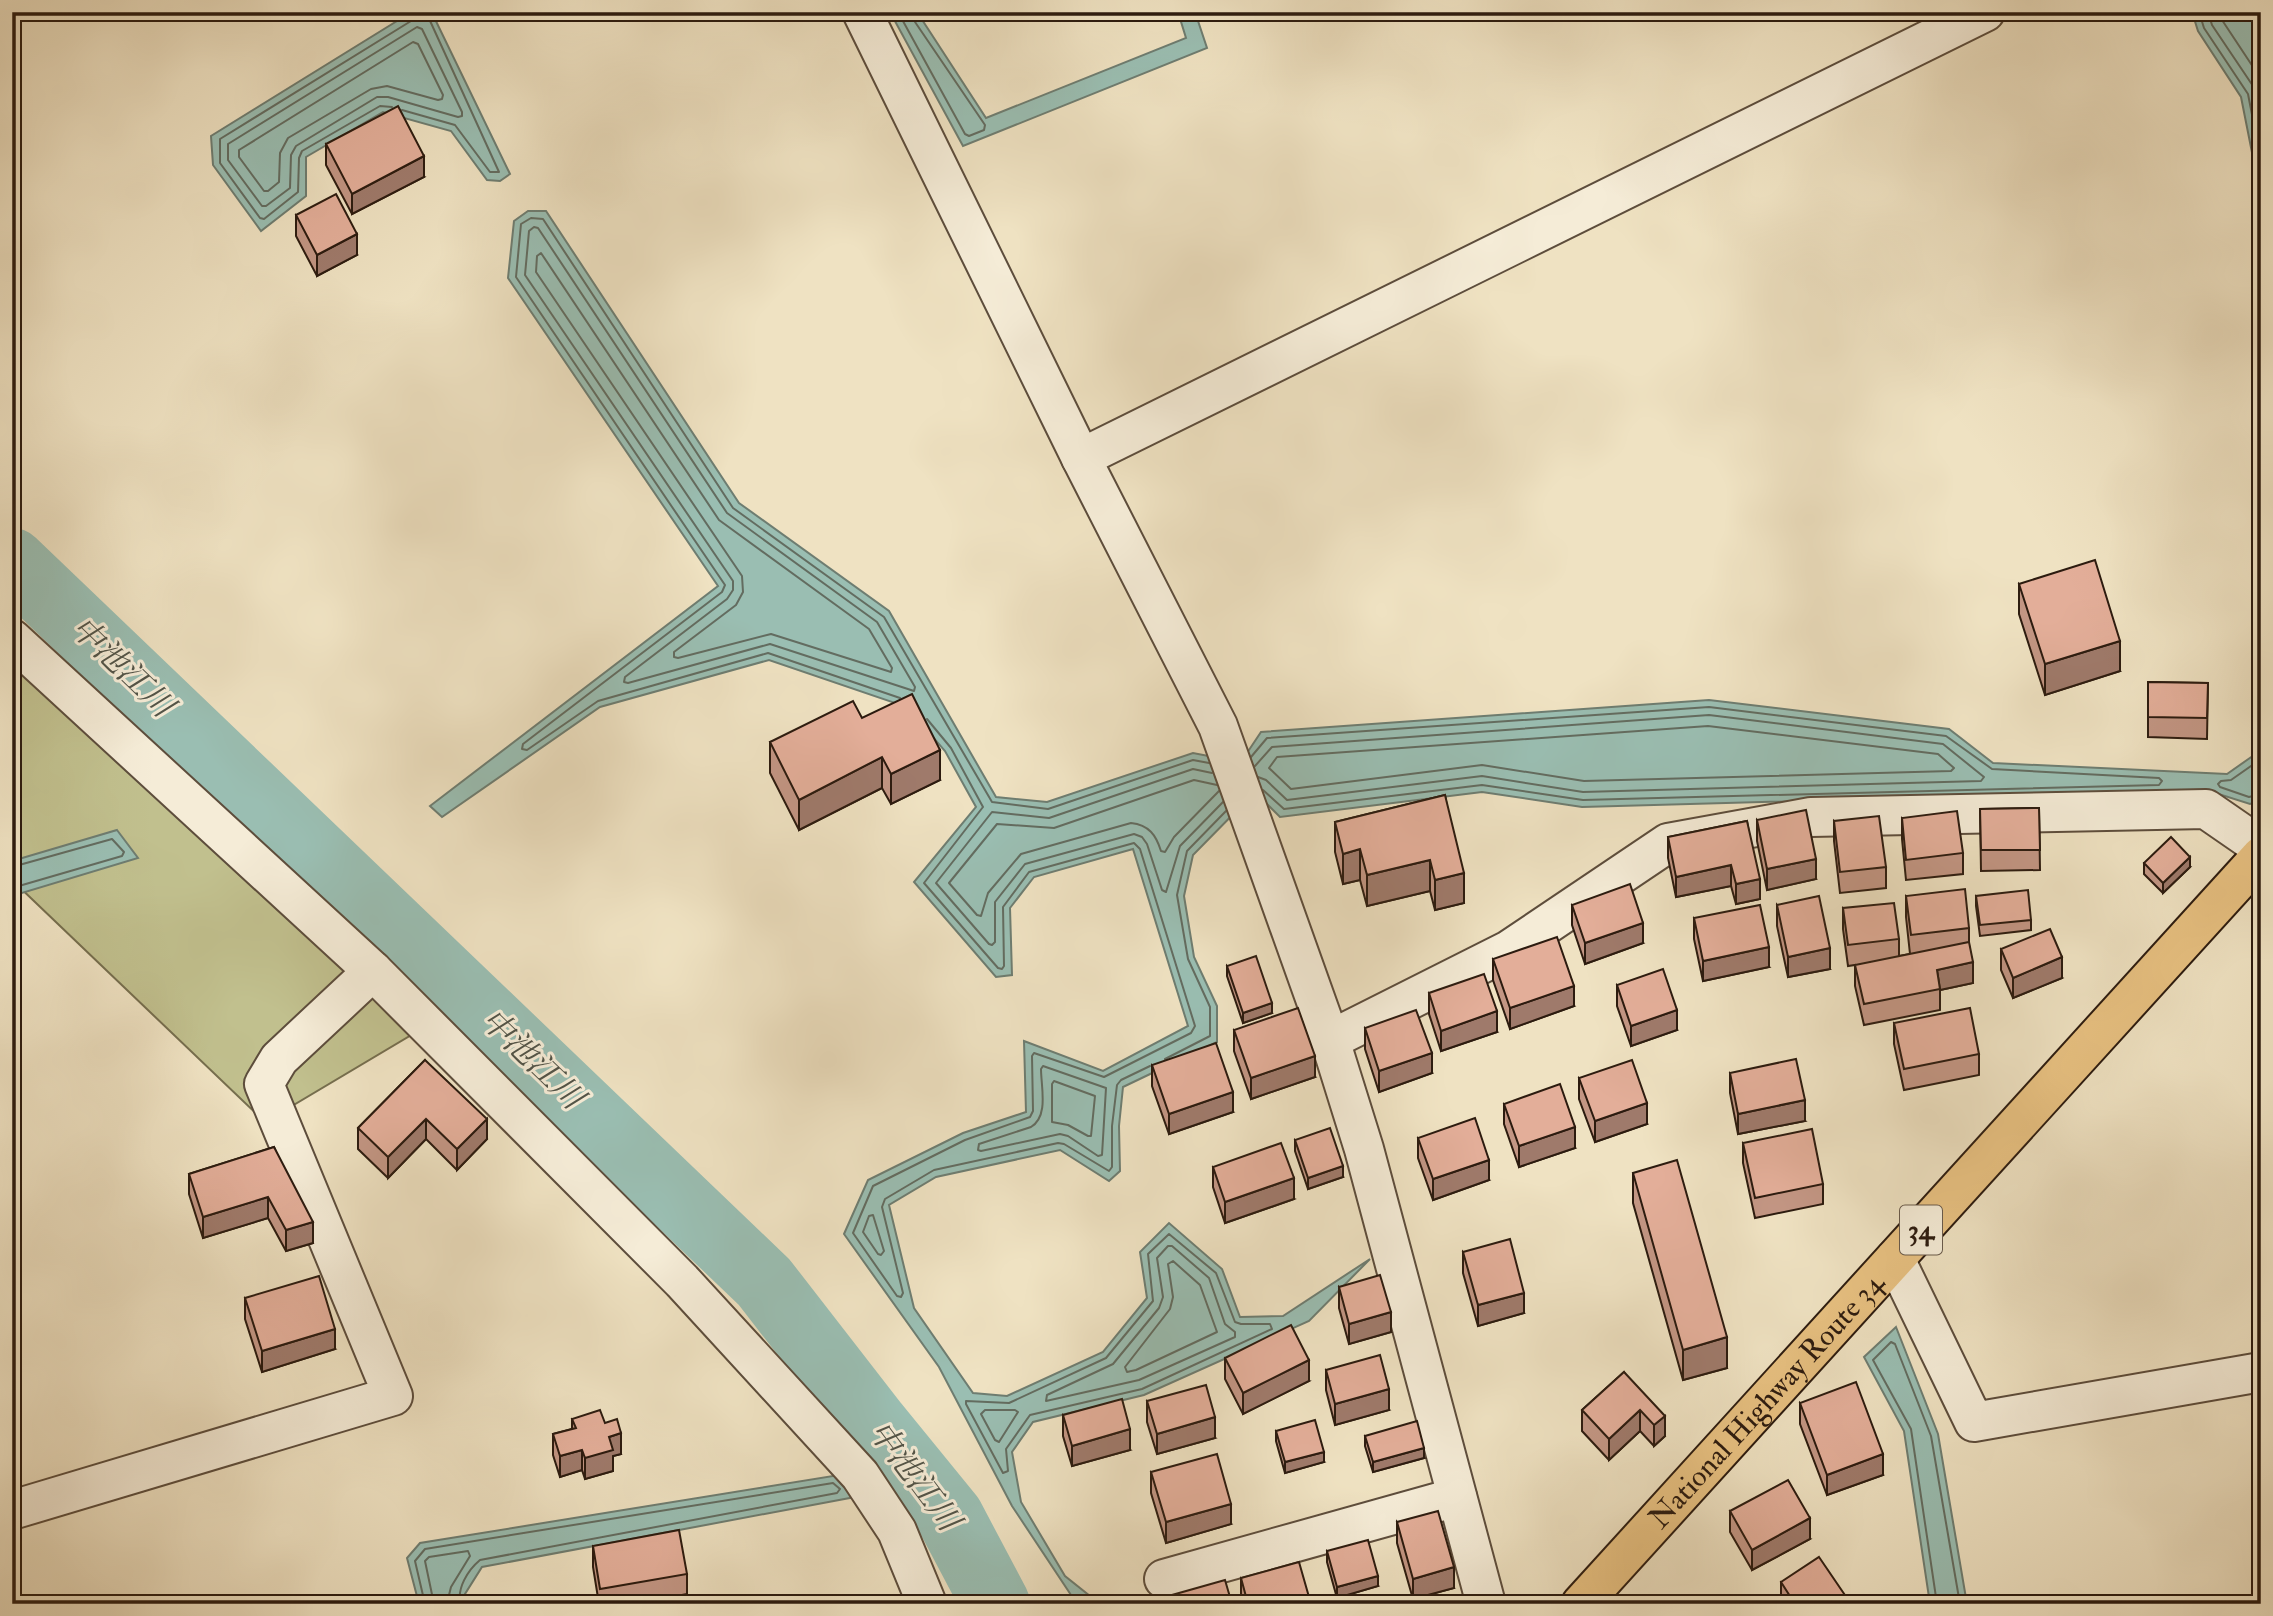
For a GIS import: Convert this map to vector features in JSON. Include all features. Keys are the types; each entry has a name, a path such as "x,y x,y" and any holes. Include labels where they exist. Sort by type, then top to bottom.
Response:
{"highway":[{"name":"National Highway Route 34","path":"1581,1604 2261,856"}],"street":[{"path":"862,12 1081,458 1218,726 1330,1040 1364,1149 1486,1604"},
{"path":"1081,458 1985,12"},
{"path":"12,639 373,971 682,1281 860,1475 897,1531 927,1604"},
{"path":"1330,1040 1509,950 1668,843 1811,817 2206,809 2261,847"},
{"path":"12,1510 393,1396 264,1084 279,1059 373,971"},
{"path":"1895,1259 1974,1422 2261,1372"},
{"path":"1164,1579 1457,1497"}],"shaded area":[{"path":"12,618 433,1022 265,1122 12,880"}],"water":[{"path":"890,12 917,12 986,118 1186,38 1178,12 1195,12 1207,48 963,146"},
{"path":"2192,12 2261,12 2261,198 2241,97 2198,31"},
{"path":"410,13 433,15 510,174 500,181 487,180 451,131 383,112 306,157 306,196 261,231 213,165 211,136"},
{"path":"528,211 546,211 739,503 889,611 996,797 1047,802 1193,753 1224,759 1247,753 1261,732 1709,700 1949,729 1993,763 2227,774 2257,753 2261,719 2261,800 2250,804 2206,790 1582,807 1482,792 1280,817 1255,792 1193,855 1184,896 1194,957 1217,1006 1217,1042 1123,1087 1119,1126 1120,1171 1109,1181 1060,1150 936,1177 889,1205 914,1308 973,1393 1007,1396 1103,1352 1147,1298 1140,1252 1169,1223 1222,1269 1240,1317 1283,1316 1370,1259 1309,1321 1144,1395 1033,1422 1012,1452 1021,1502 1065,1576 1100,1604 1077,1604 1012,1506 939,1367 844,1234 868,1180 963,1133 1026,1112 1024,1041 1103,1071 1188,1026 1133,849 1034,877 1010,908 1012,975 996,977 914,882 976,807 945,751 907,707 769,660 600,707 442,817 430,806 718,586 508,278 514,221"},
{"path":"117,830 138,858 12,896 12,861"},
{"path":"1896,1327 1938,1434 1967,1604 1930,1604 1904,1431 1864,1357"},
{"path":"839,1475 855,1497 482,1567 465,1594 468,1604 419,1604 407,1558 420,1543"}],"building":[{"path":"398,106 424,156 352,194 326,144"},
{"path":"336,194 357,234 317,255 296,215"},
{"path":"2095,560 2120,641 2045,664 2019,584"},
{"path":"2148,682 2208,683 2207,718 2148,717"},
{"path":"912,694 940,750 891,774 882,757 799,800 770,742 853,701 862,718"},
{"path":"1445,795 1464,873 1435,880 1430,860 1367,875 1360,849 1343,854 1335,822"},
{"path":"2039,808 2040,850 1981,850 1980,809"},
{"path":"1806,810 1816,859 1767,869 1757,820"},
{"path":"1957,811 1963,853 1906,860 1902,818"},
{"path":"1879,816 1886,867 1840,872 1834,821"},
{"path":"1747,821 1760,879 1736,884 1731,865 1676,877 1668,837"},
{"path":"2171,837 2190,857 2163,883 2144,863"},
{"path":"1630,884 1643,923 1585,943 1572,905"},
{"path":"1965,889 1969,928 1911,935 1906,896"},
{"path":"2028,890 2031,920 1980,925 1976,896"},
{"path":"1819,896 1830,948 1788,957 1777,905"},
{"path":"1894,903 1899,939 1848,945 1843,908"},
{"path":"1760,905 1769,947 1703,961 1694,918"},
{"path":"2050,929 2062,957 2013,978 2001,949"},
{"path":"1557,937 1574,986 1510,1008 1493,959"},
{"path":"1969,942 1973,962 1937,970 1940,989 1864,1004 1855,965"},
{"path":"1256,956 1272,1003 1243,1013 1227,966"},
{"path":"1663,969 1677,1010 1631,1026 1617,985"},
{"path":"1484,974 1497,1011 1441,1031 1429,993"},
{"path":"1298,1008 1315,1056 1251,1078 1234,1030"},
{"path":"1970,1008 1979,1054 1904,1069 1894,1023"},
{"path":"1416,1010 1432,1053 1379,1071 1365,1028"},
{"path":"1216,1043 1233,1092 1169,1114 1152,1065"},
{"path":"1796,1059 1805,1100 1738,1114 1730,1073"},
{"path":"425,1060 487,1119 457,1149 426,1119 388,1157 358,1128"},
{"path":"1632,1060 1647,1103 1595,1121 1579,1078"},
{"path":"1560,1084 1575,1127 1519,1146 1504,1104"},
{"path":"1475,1118 1489,1160 1433,1179 1418,1138"},
{"path":"1330,1128 1343,1166 1308,1178 1295,1140"},
{"path":"1812,1129 1823,1184 1755,1198 1743,1143"},
{"path":"1281,1143 1294,1178 1225,1202 1213,1167"},
{"path":"274,1147 313,1222 286,1230 268,1197 203,1217 189,1174"},
{"path":"1677,1160 1727,1337 1683,1350 1633,1173"},
{"path":"1510,1239 1524,1293 1478,1305 1463,1252"},
{"path":"1380,1275 1391,1312 1349,1324 1339,1287"},
{"path":"319,1276 335,1329 262,1351 245,1298"},
{"path":"1291,1325 1309,1360 1243,1393 1225,1358"},
{"path":"1380,1355 1389,1389 1335,1404 1326,1370"},
{"path":"1624,1372 1665,1416 1654,1425 1640,1410 1609,1439 1582,1410"},
{"path":"1856,1382 1883,1454 1827,1475 1800,1403"},
{"path":"1206,1385 1215,1417 1157,1434 1147,1401"},
{"path":"1122,1399 1130,1429 1072,1446 1063,1415"},
{"path":"600,1410 605,1423 617,1419 621,1433 609,1437 613,1450 585,1458 582,1450 560,1456 553,1434 576,1428 572,1419"},
{"path":"1315,1420 1324,1452 1285,1462 1276,1431"},
{"path":"1417,1421 1424,1448 1373,1462 1365,1436"},
{"path":"1217,1454 1231,1504 1166,1522 1151,1472"},
{"path":"1788,1480 1810,1518 1752,1550 1730,1511"},
{"path":"1438,1511 1454,1567 1413,1579 1397,1522"},
{"path":"679,1530 687,1574 600,1589 593,1546"},
{"path":"1368,1540 1378,1576 1337,1587 1327,1551"},
{"path":"1819,1557 1851,1604 1795,1604 1781,1582"},
{"path":"1299,1562 1311,1604 1248,1604 1241,1578"},
{"path":"1225,1580 1232,1604 1175,1604 1172,1595"}],"waterway":[{"name":"中池江川","path":"12,562 764,1282 950,1517 996,1604"}]}
